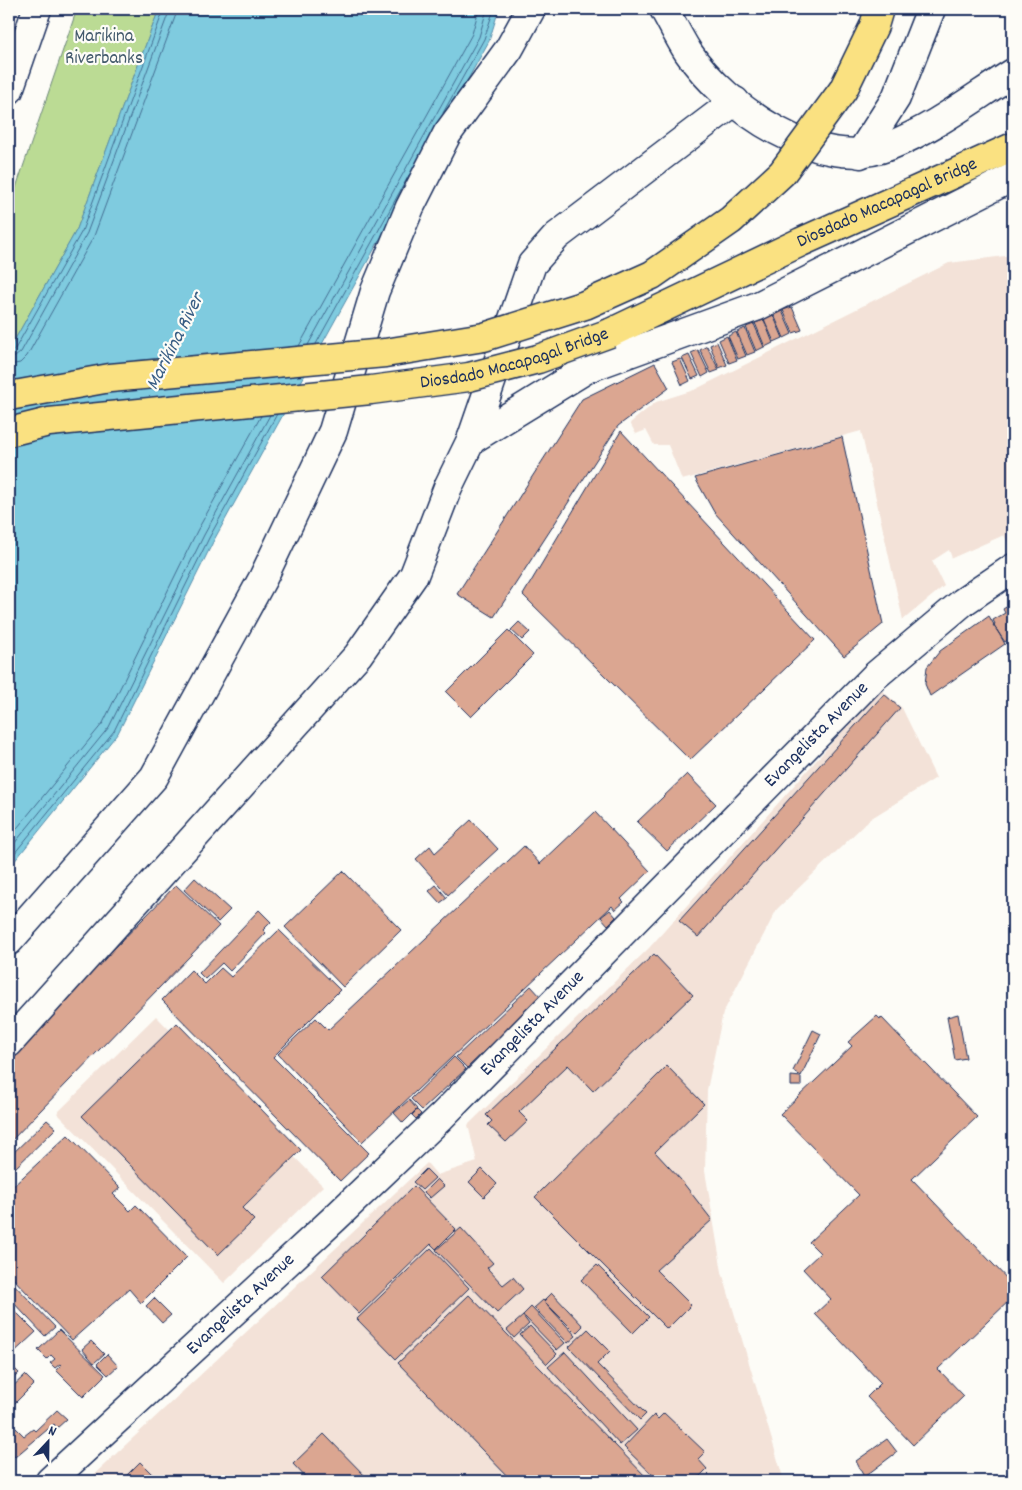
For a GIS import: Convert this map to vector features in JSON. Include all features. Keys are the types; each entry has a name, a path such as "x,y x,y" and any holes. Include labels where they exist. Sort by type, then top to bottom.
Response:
{"main road":[{"name":"Diosdado Macapagal Bridge","path":"9,396 110,378 385,353 484,337 585,305 643,279 731,220 782,173 843,90 874,26 879,9"},
{"name":"Diosdado Macapagal Bridge","path":"9,432 48,422 371,390 440,381 470,376 538,359 610,333 801,242 1013,147"}],"street":[{"path":"9,90 37,9"},
{"path":"9,941 154,777 263,578 333,431 375,291 410,207 447,134 509,49 531,9"},
{"path":"664,9 689,53 718,86 756,119 781,132 833,153 860,154 888,146 933,124 1013,73"},
{"path":"860,154 896,98 931,9"},
{"path":"9,1043 358,655 414,575 448,488 471,440 532,264 557,236 735,101"},
{"path":"471,440 588,368 758,306 1013,177"},
{"name":"Evangelista Avenue","path":"50,1481 334,1219 441,1117 875,676 963,602 1013,568"}],"shaded area":[{"path":"1013,255 1013,544 1010,547 1004,535 952,558 949,550 932,561 944,586 903,620 861,431 682,480 668,445 654,445 646,430 636,434 630,423 656,402 694,390 949,263"},
{"path":"880,689 902,708 936,778 870,819 777,909 723,1013 707,1090 705,1171 722,1272 784,1481 87,1481 427,1163 437,1175 477,1162 468,1125 649,948"},
{"path":"156,1016 323,1186 224,1283 57,1113"}],"green space":[{"name":"Marikina Riverbanks","path":"77,9 159,9 77,229 9,350 9,208"}],"water":[{"name":"Marikina River","path":"159,9 499,9 489,41 214,540 118,733 9,868 9,350 77,229"}],"building":[{"path":"792,307 802,330 793,333 783,310"},
{"path":"782,311 792,334 784,338 774,315"},
{"path":"773,315 783,338 774,342 764,319"},
{"path":"764,320 773,343 765,347 755,323"},
{"path":"754,324 764,347 756,351 746,327"},
{"path":"745,328 755,352 747,355 737,332"},
{"path":"736,332 746,356 738,359 728,336"},
{"path":"727,336 737,360 729,363 719,340"},
{"path":"717,342 727,365 719,368 710,345"},
{"path":"707,346 719,370 711,373 700,350"},
{"path":"698,350 709,373 702,377 691,353"},
{"path":"689,355 699,376 692,379 682,358"},
{"path":"680,359 690,381 682,385 672,362"},
{"path":"655,363 669,388 618,426 494,617 457,594 582,399"},
{"path":"621,431 815,640 690,760 523,595"},
{"path":"842,437 883,624 844,656 714,512 695,478"},
{"path":"1011,604 1013,605 1013,636 1005,642 993,625 995,624 993,620 1005,613 1003,609"},
{"path":"989,616 1005,644 930,696 925,684 927,667 940,651"},
{"path":"519,622 530,632 522,640 511,630"},
{"path":"508,630 533,655 471,717 446,692"},
{"path":"884,694 900,708 698,937 679,921"},
{"path":"687,774 716,804 667,851 637,822"},
{"path":"595,812 650,871 621,899 624,902 615,910 612,906 362,1142 278,1054 316,1018 328,1030 524,846 540,864"},
{"path":"471,820 498,849 448,895 416,859 430,846 435,853"},
{"path":"343,871 401,930 343,987 285,927"},
{"path":"195,878 230,910 218,922 184,890"},
{"path":"176,885 219,926 9,1143 9,1057"},
{"path":"436,885 447,898 440,903 429,891"},
{"path":"259,910 271,922 263,930 266,933 230,971 222,963 205,979 199,973"},
{"path":"610,910 616,917 608,925 601,917"},
{"path":"279,930 340,990 273,1057 369,1153 340,1181 162,1000 191,970 205,984 221,968 231,977"},
{"path":"654,954 693,995 593,1091 568,1065 519,1112 528,1121 506,1142 488,1125 492,1121 486,1115"},
{"path":"531,986 541,997 467,1068 456,1057"},
{"path":"958,1014 966,1058 955,1060 947,1017"},
{"path":"877,1016 880,1019 881,1017 977,1117 912,1179 1013,1285 1013,1297 938,1369 964,1396 913,1445 867,1397 881,1383 815,1314 831,1299 803,1269 820,1253 809,1242 859,1195 780,1114 852,1046 848,1042"},
{"path":"177,1023 301,1150 242,1208 254,1220 218,1255 82,1116"},
{"path":"813,1030 821,1034 801,1076 793,1071"},
{"path":"454,1057 466,1069 422,1110 411,1099"},
{"path":"667,1066 704,1104 655,1152 681,1180 712,1220 656,1270 691,1305 667,1329 535,1197"},
{"path":"791,1076 801,1077 801,1086 791,1086"},
{"path":"409,1100 417,1109 403,1123 394,1113"},
{"path":"417,1110 421,1114 416,1119 412,1115"},
{"path":"47,1120 56,1128 9,1174 9,1157"},
{"path":"68,1135 120,1188 113,1194 130,1211 136,1205 187,1257 141,1303 129,1289 72,1340 9,1274 9,1190"},
{"path":"426,1169 435,1178 422,1190 413,1182"},
{"path":"482,1169 497,1184 484,1197 469,1182"},
{"path":"437,1179 444,1186 430,1198 424,1192"},
{"path":"414,1186 456,1229 436,1249 431,1244 359,1314 322,1276"},
{"path":"461,1228 493,1263 487,1268 503,1285 513,1277 523,1289 497,1313 436,1250"},
{"path":"431,1248 469,1288 396,1359 357,1319"},
{"path":"597,1265 649,1317 633,1333 581,1280"},
{"path":"9,1279 55,1327 45,1336 9,1298"},
{"path":"552,1293 583,1326 576,1333 544,1301"},
{"path":"469,1295 650,1481 512,1481 398,1363"},
{"path":"154,1298 171,1315 162,1323 146,1306"},
{"path":"543,1300 576,1336 568,1343 534,1308"},
{"path":"9,1305 36,1332 9,1357"},
{"path":"531,1307 565,1343 557,1350 523,1315"},
{"path":"523,1316 529,1324 514,1338 507,1330"},
{"path":"530,1326 557,1354 547,1364 520,1335"},
{"path":"588,1329 610,1351 597,1364 646,1414 640,1420 569,1347"},
{"path":"59,1330 105,1375 83,1397 56,1370 61,1365 55,1368 50,1363 55,1359 51,1355 47,1359 38,1350"},
{"path":"91,1341 104,1354 94,1363 82,1349"},
{"path":"565,1352 637,1430 620,1445 548,1367"},
{"path":"107,1354 118,1366 108,1375 97,1364"},
{"path":"9,1363 19,1373 9,1383"},
{"path":"25,1375 34,1384 15,1403 9,1397 9,1390"},
{"path":"57,1410 67,1419 57,1428 54,1424 15,1457 9,1451 9,1435 16,1428 24,1436 33,1429 35,1431"},
{"path":"664,1413 705,1452 698,1459 707,1469 695,1481 659,1481 624,1447 654,1415 658,1419"},
{"path":"324,1434 370,1481 309,1481 293,1464"},
{"path":"887,1439 897,1452 864,1477 856,1461"},
{"path":"140,1462 159,1481 121,1481"}]}
